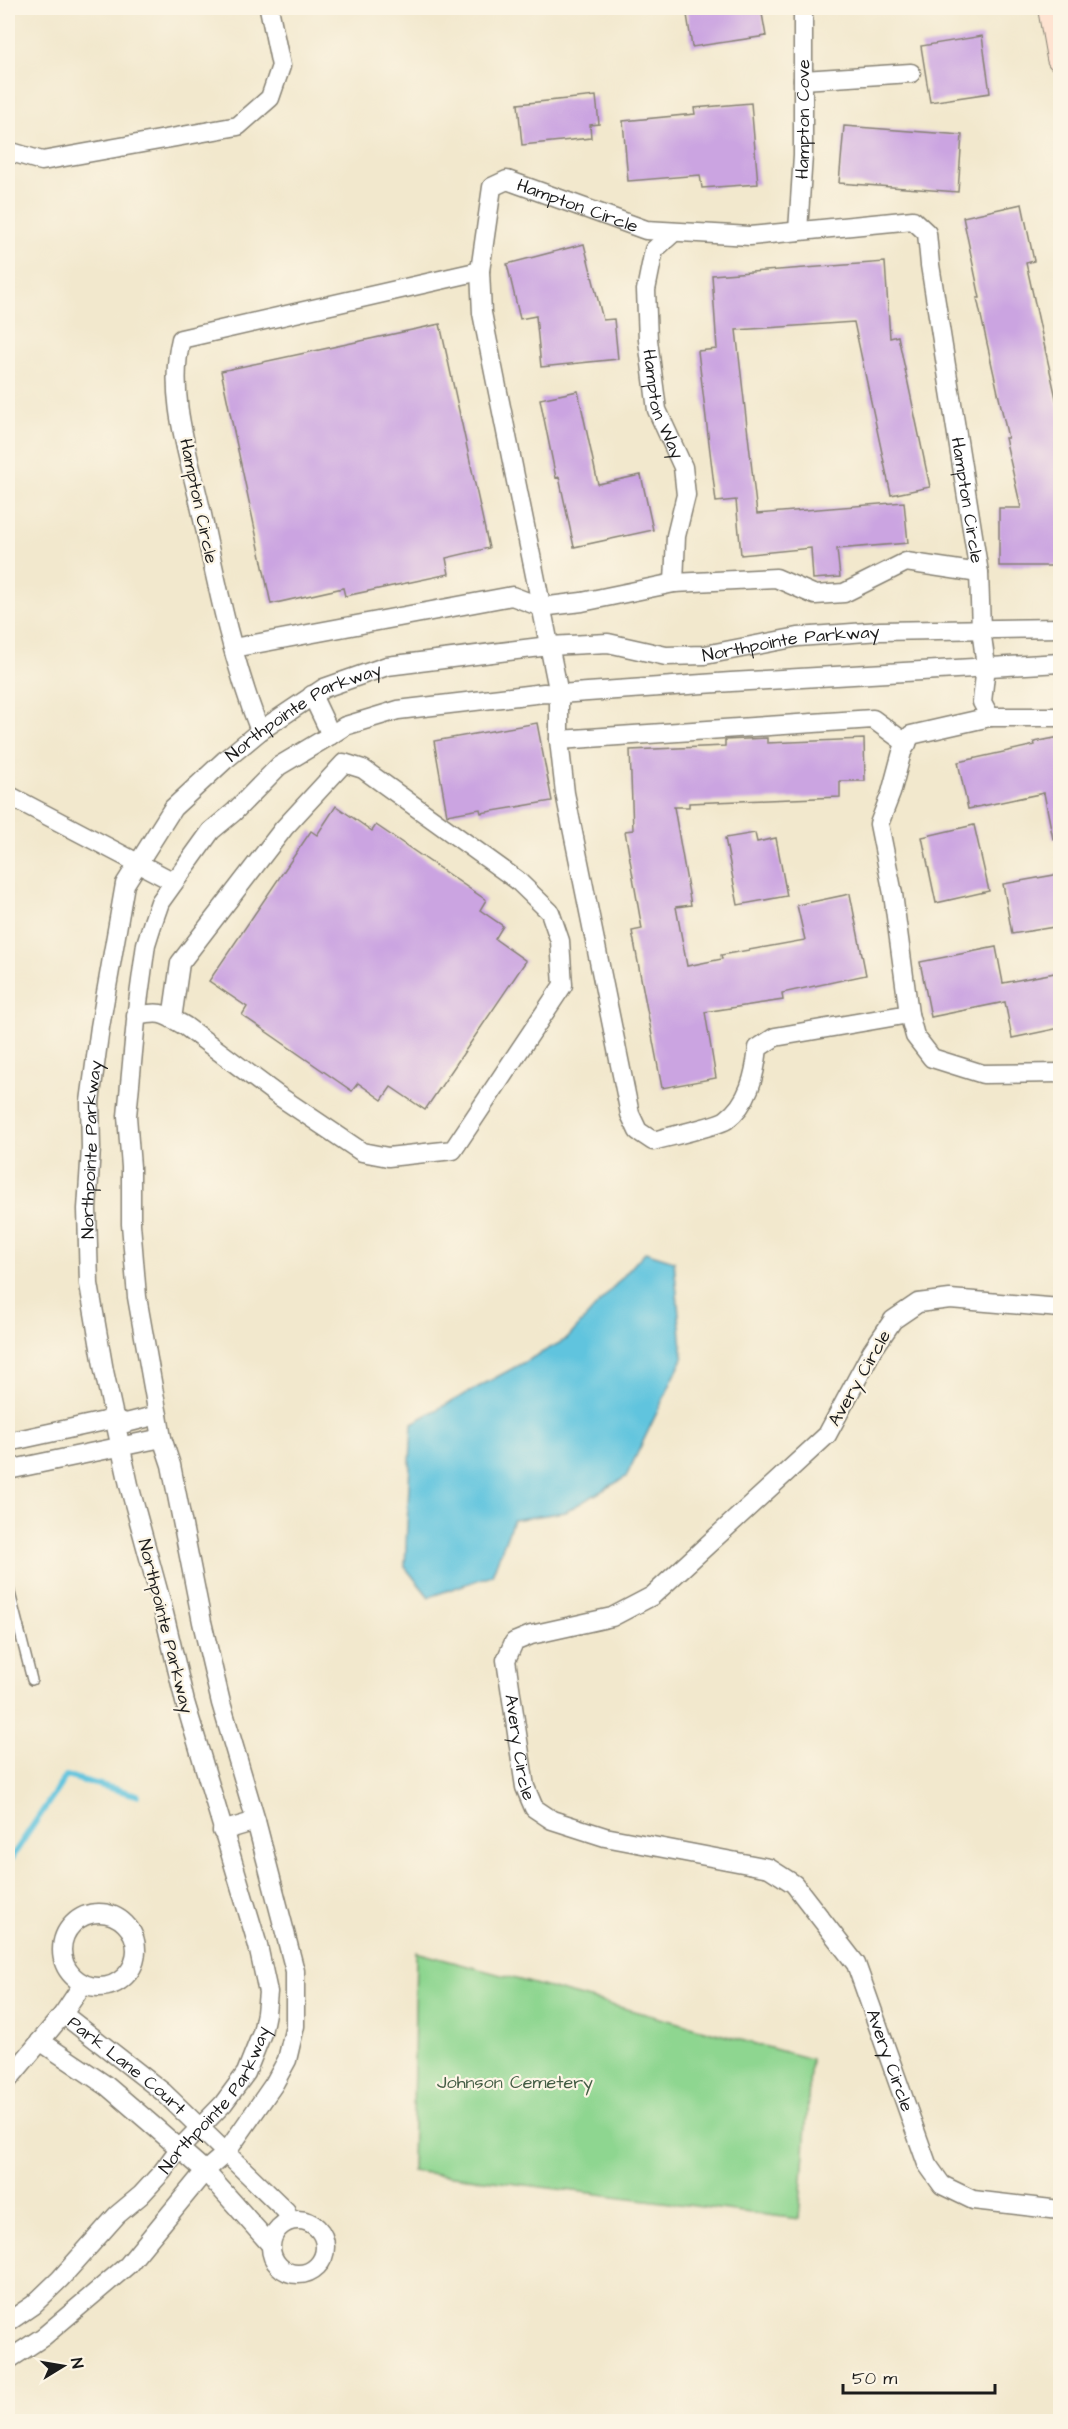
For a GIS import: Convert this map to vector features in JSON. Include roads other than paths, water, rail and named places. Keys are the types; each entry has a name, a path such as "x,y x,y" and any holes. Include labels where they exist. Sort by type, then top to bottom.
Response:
{"main road":[{"path":"1051,8 1060,58"}],"street":[{"path":"8,151 42,161 238,126 270,98 281,66 269,8"},
{"name":"Hampton Cove","path":"798,231 803,155 803,8"},
{"path":"803,80 911,73"},
{"name":"Hampton Circle","path":"260,731 243,688 178,407 177,357 181,339 480,271 492,187 507,180 646,231 750,236 913,220 927,233 930,265 979,573 981,629 986,666 982,702 990,717"},
{"name":"Hampton Way","path":"674,232 654,250 646,290 648,340 657,410 683,467 686,495 676,536 674,584"},
{"path":"480,271 482,313 559,694 559,740 565,793 630,1114 638,1131 653,1141 725,1121 744,1101 755,1072 758,1048 775,1037 909,1014"},
{"path":"233,648 512,596 541,607 582,602 674,584 776,578 815,595 844,593 906,562 979,573"},
{"name":"Northpointe Parkway","path":"8,2322 33,2305 60,2279 117,2215 141,2195 179,2149 223,2104 246,2073 262,2033 268,1992 242,1889 222,1831 185,1702 120,1448 89,1284 87,1209 91,1148 90,1102 100,1027 126,884 138,864 173,808 260,731 324,688 387,666 549,646 608,643 666,656 695,655 798,637 880,631 1060,628"},
{"name":"Northpointe Parkway","path":"8,2360 43,2337 128,2265 205,2171 226,2153 274,2084 287,2060 295,2026 294,1971 256,1821 221,1703 202,1622 171,1465 162,1438 136,1296 127,1116 136,1016 146,944 160,902 211,831 234,812 279,766 345,726 398,710 544,693 559,694 1060,663"},
{"path":"312,695 331,735"},
{"path":"1060,717 990,717 912,735 879,824 893,894 909,1014 915,1036 932,1058 983,1074 1060,1073"},
{"path":"559,740 873,719 907,744"},
{"path":"136,1016 159,1012 172,1019 185,1026 276,1095 362,1152 388,1157 453,1150 563,984 560,941 550,912 517,880 363,769 344,763 284,828 180,963 172,1019"},
{"path":"8,795 174,882"},
{"name":"Avery Circle","path":"1060,1308 950,1299 918,1303 893,1320 872,1351 827,1435 652,1596 612,1617 522,1638 514,1642 506,1660 525,1787 534,1808 552,1820 605,1838 769,1868 794,1884 856,1964 927,2164 942,2184 972,2200 1060,2210"},
{"path":"8,1442 114,1419 126,1423 158,1415"},
{"path":"26,1438 30,1466"},
{"path":"8,1470 162,1438"},
{"path":"222,1831 256,1821"},
{"path":"101,1911 114,1915 130,1928 136,1941 135,1960 129,1973 115,1984 96,1988 83,1984 71,1976 63,1962 62,1941 71,1923 82,1915 101,1911"},
{"path":"8,2080 63,2014 83,1984"},
{"name":"Park Lane Court","path":"40,2041 106,2086 205,2171 270,2244 271,2255 280,2269 292,2275 302,2275 319,2265 324,2256 325,2243 316,2227 308,2222 289,2221 286,2211 163,2092 63,2014"},
{"path":"270,2244 277,2230 289,2221"}],"lane":[{"path":"8,1586 32,1680"}],"water":[{"path":"645,1252 674,1261 683,1358 626,1477 565,1512 513,1520 492,1575 429,1597 405,1567 412,1423 567,1339"}],"waterway":[{"path":"8,1863 66,1776 137,1795"}],"park label":[{"name":"Johnson Cemetery","path":"515,2082"}]}
